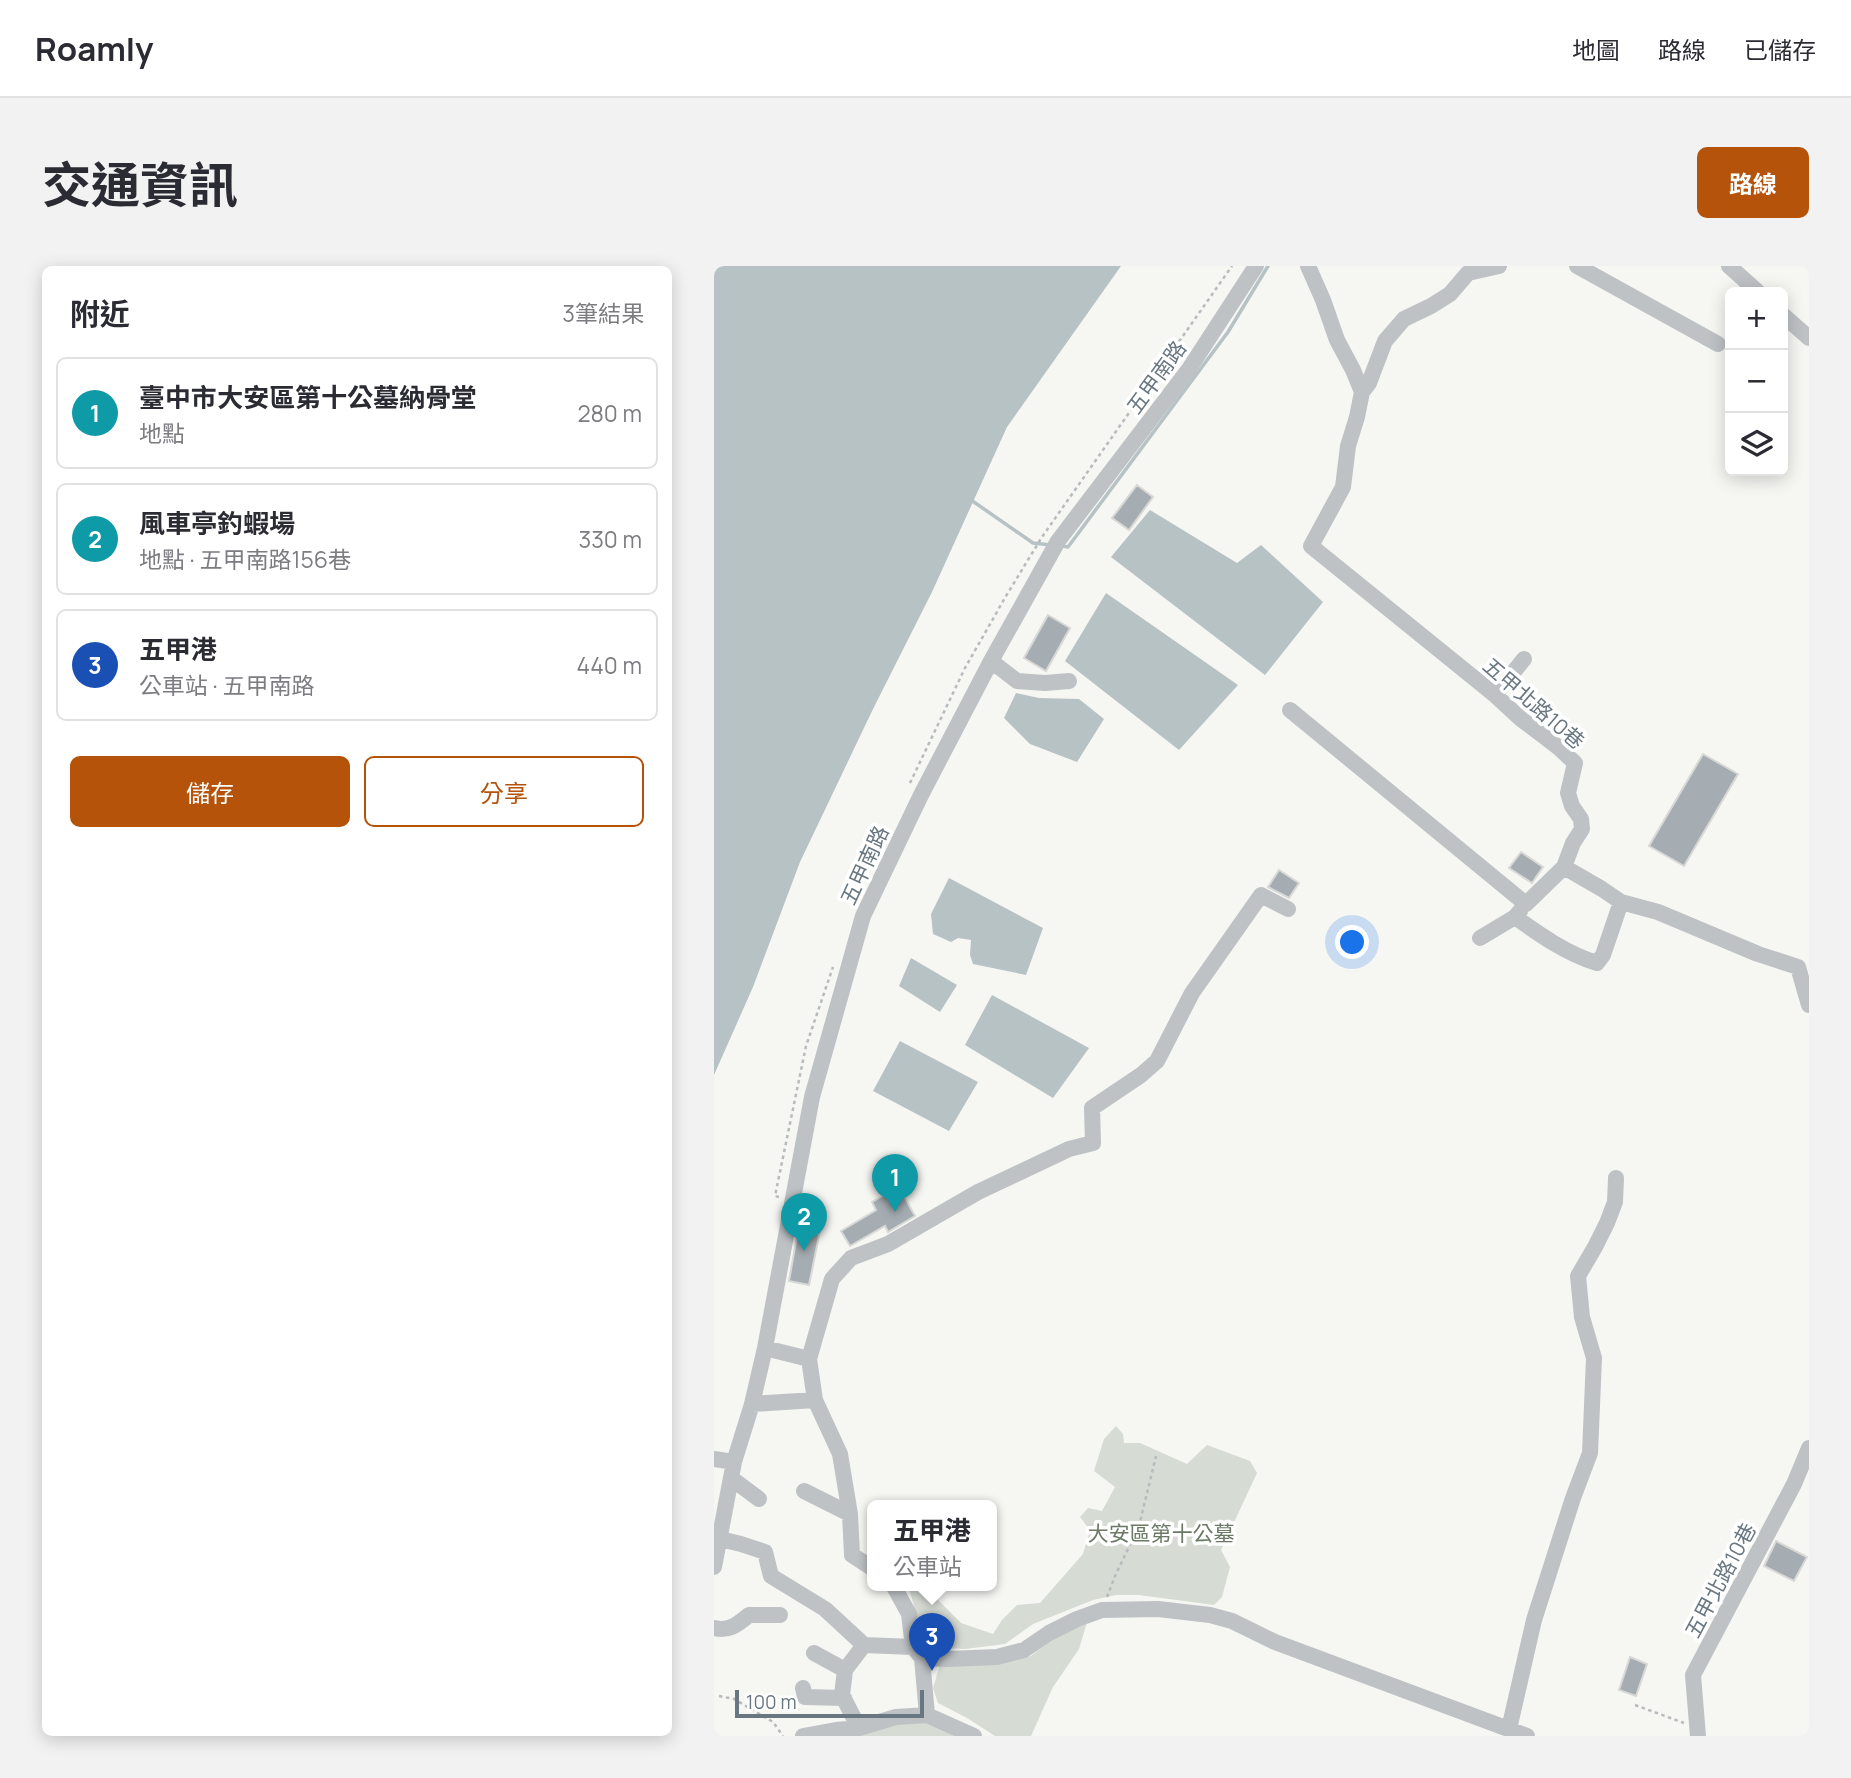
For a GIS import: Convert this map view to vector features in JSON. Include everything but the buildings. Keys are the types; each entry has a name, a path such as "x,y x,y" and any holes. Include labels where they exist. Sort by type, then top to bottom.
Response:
{"street":[{"name":"五甲南路","path":"714,1567 732,1470 765,1348 812,1097 863,916 921,795 1058,541 1189,369 1256,266"},
{"path":"1308,266 1336,340 1362,392"},
{"name":"五甲北路10巷","path":"1499,266 1468,273 1450,294 1404,319 1385,341 1369,383 1362,392 1348,446 1343,486 1311,546 1575,763 1568,793 1572,806 1581,819 1582,829 1573,843 1564,867"},
{"path":"1577,266 1718,344"},
{"path":"1729,266 1752,287"},
{"path":"1788,319 1809,338"},
{"path":"1495,695 1524,659"},
{"path":"991,661 1017,681 1069,681"},
{"path":"1290,710 1526,904"},
{"path":"1480,938 1515,917 1564,867 1621,902 1658,912 1758,954 1797,967 1809,1005"},
{"path":"867,1564 852,1555 850,1514 840,1454 815,1400 809,1360 832,1279 851,1258 888,1244 1001,1181 1069,1149 1093,1143 1092,1108 1157,1061 1192,993 1261,895 1288,909"},
{"path":"1515,917 1581,958 1597,963 1603,955 1621,902"},
{"path":"1509,1729 1534,1620 1590,1453 1594,1358 1582,1317 1578,1276 1608,1223 1615,1202 1616,1178"},
{"path":"765,1348 809,1360"},
{"path":"752,1404 815,1400"},
{"name":"五甲北路10巷","path":"1697,1731 1693,1675 1794,1484 1809,1448"},
{"path":"714,1459 732,1470 759,1499"},
{"path":"1794,1484 1809,1492"},
{"path":"804,1491 850,1514"},
{"path":"720,1539 765,1552 771,1576 825,1609 864,1645 947,1659 997,1657 1024,1650 1049,1633 1102,1610 1158,1609 1210,1615 1232,1621 1275,1642 1527,1736"},
{"path":"896,1591 909,1614 927,1715"},
{"path":"714,1628 720,1630 734,1627 749,1615 780,1615"},
{"path":"859,1728 842,1695 845,1670 864,1645"},
{"path":"814,1653 845,1670"},
{"path":"803,1688 805,1697 844,1698"},
{"path":"803,1736 859,1728 896,1717 927,1715 974,1736"}],"path":[{"path":"1034,549 1232,266"},
{"path":"1102,1610 1139,1526 1156,1456"},
{"path":"719,1696 734,1699 773,1722 783,1736"},
{"path":"1635,1705 1697,1731"}],"green space":[{"name":"大安區第十公墓","path":"1116,1426 1123,1434 1124,1443 1140,1443 1187,1464 1207,1445 1250,1461 1257,1473 1221,1550 1230,1567 1222,1597 1214,1605 1139,1595 1116,1595 1093,1600 1033,1624 1005,1644 965,1649 923,1647 917,1633 910,1591 927,1591 961,1623 993,1634 1017,1605 1040,1603 1083,1554 1090,1530 1080,1517 1088,1508 1102,1511 1115,1487 1094,1471 1104,1439"},
{"path":"1088,1619 1079,1649 1053,1687 1031,1736 995,1736 938,1703 933,1688 940,1665 987,1665 1031,1656 1065,1629"},
{"path":"916,1718 957,1736 851,1736"}],"shaded area":[{"path":"714,266 1121,266 1007,427 932,592 800,862 753,987 714,1075"},
{"path":"1150,510 1237,563 1261,545 1323,602 1265,675 1111,557"},
{"path":"1106,593 1238,685 1179,750 1065,661"},
{"path":"1016,693 1039,698 1079,699 1104,719 1077,762 1030,744 1004,718"},
{"path":"949,878 1043,928 1026,975 973,964 970,955 971,940 958,938 951,942 933,934 931,914"},
{"path":"911,958 957,985 940,1012 899,986"},
{"path":"992,995 1089,1048 1053,1098 965,1045"},
{"path":"900,1041 978,1082 949,1131 873,1091"}],"waterway":[{"path":"1062,546 1068,547 1228,332 1268,266"},
{"path":"971,500 1033,543 1051,545"}],"place":[{"name":"臺中市大安區第十公墓納骨堂","path":"895,1212"},
{"name":"風車亭釣蝦場","path":"804,1251"},
{"name":"五甲港","path":"932,1671"}]}
